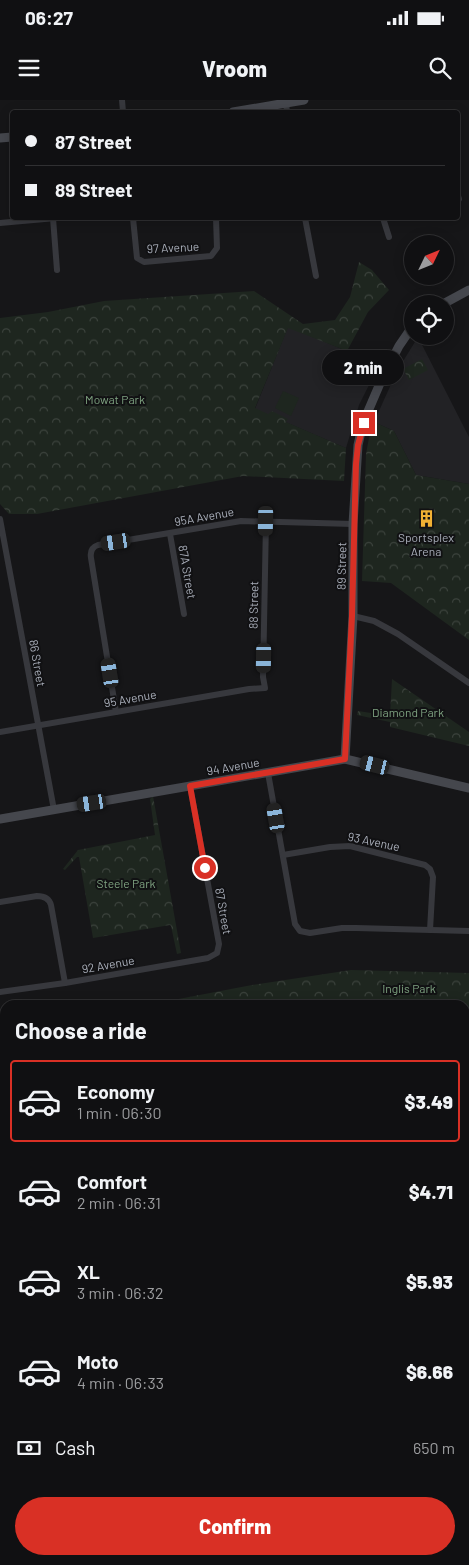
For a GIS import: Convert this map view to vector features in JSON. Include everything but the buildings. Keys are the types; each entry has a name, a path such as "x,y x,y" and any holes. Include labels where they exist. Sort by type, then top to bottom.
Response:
{"street":[{"path":"260,110 286,108 304,100"},
{"path":"0,222 28,220"},
{"path":"55,220 57,270"},
{"name":"97 Avenue","path":"133,220 138,258 144,262 211,256 217,248 216,220"},
{"path":"305,220 316,276"},
{"path":"384,220 389,237"},
{"path":"454,298 469,290"},
{"name":"89 Street","path":"345,759 352,616 356,456 361,430 392,359 404,338"},
{"name":"86 Street","path":"0,519 54,810"},
{"name":"95A Avenue","path":"116,712 91,558 92,550 98,545 241,521 354,524"},
{"name":"88 Street","path":"265,688 266,521"},
{"name":"87A Street","path":"170,534 184,614"},
{"path":"352,616 374,621 398,634 469,683"},
{"name":"95 Avenue","path":"0,732 249,689 265,688"},
{"name":"94 Avenue","path":"0,819 345,759 469,788"},
{"path":"268,773 295,924 300,931 310,933 349,928 469,931"},
{"name":"87 Street","path":"190,786 219,944 218,952"},
{"name":"93 Avenue","path":"282,855 330,847 350,846 423,864 430,868 433,877 430,930"},
{"path":"0,902 33,896 43,896 49,900 65,983"},
{"name":"92 Avenue","path":"0,992 65,983 208,958 218,952"}],"shaded area":[{"path":"288,327 347,351 374,375 359,405 346,448 255,409"},
{"path":"413,345 422,345 469,437 469,484 416,475 394,431 374,422 397,371"}],"green space":[{"name":"Mowat Park","path":"359,262 372,270 389,290 368,312 347,351 288,328 255,408 268,414 272,411 288,419 286,422 346,448 344,481 243,476 37,514 9,514 0,504 0,318 48,312 104,301 254,291 303,324 335,320 350,297"},
{"path":"422,359 428,370 409,380 403,369"},
{"path":"283,391 299,398 291,416 275,408"},
{"path":"374,422 394,431 416,475 469,484 469,640 391,583 362,581 366,454"},
{"name":"Diamond Park","path":"392,679 469,732 469,746 390,727 390,722 357,715 358,711 390,716"},
{"name":"Steele Park","path":"153,796 181,953 177,954 170,925 93,938 79,857 65,870 63,869 78,850 155,835 150,799"},
{"name":"Inglis Park","path":"351,970 469,973 469,1000 173,1000 252,985"}],"place":[{"name":"Sportsplex Arena","path":"426,518"}],"route":[{"path":"205,868 190,786 345,759 352,616 356,464 358,445 364,423"}]}
